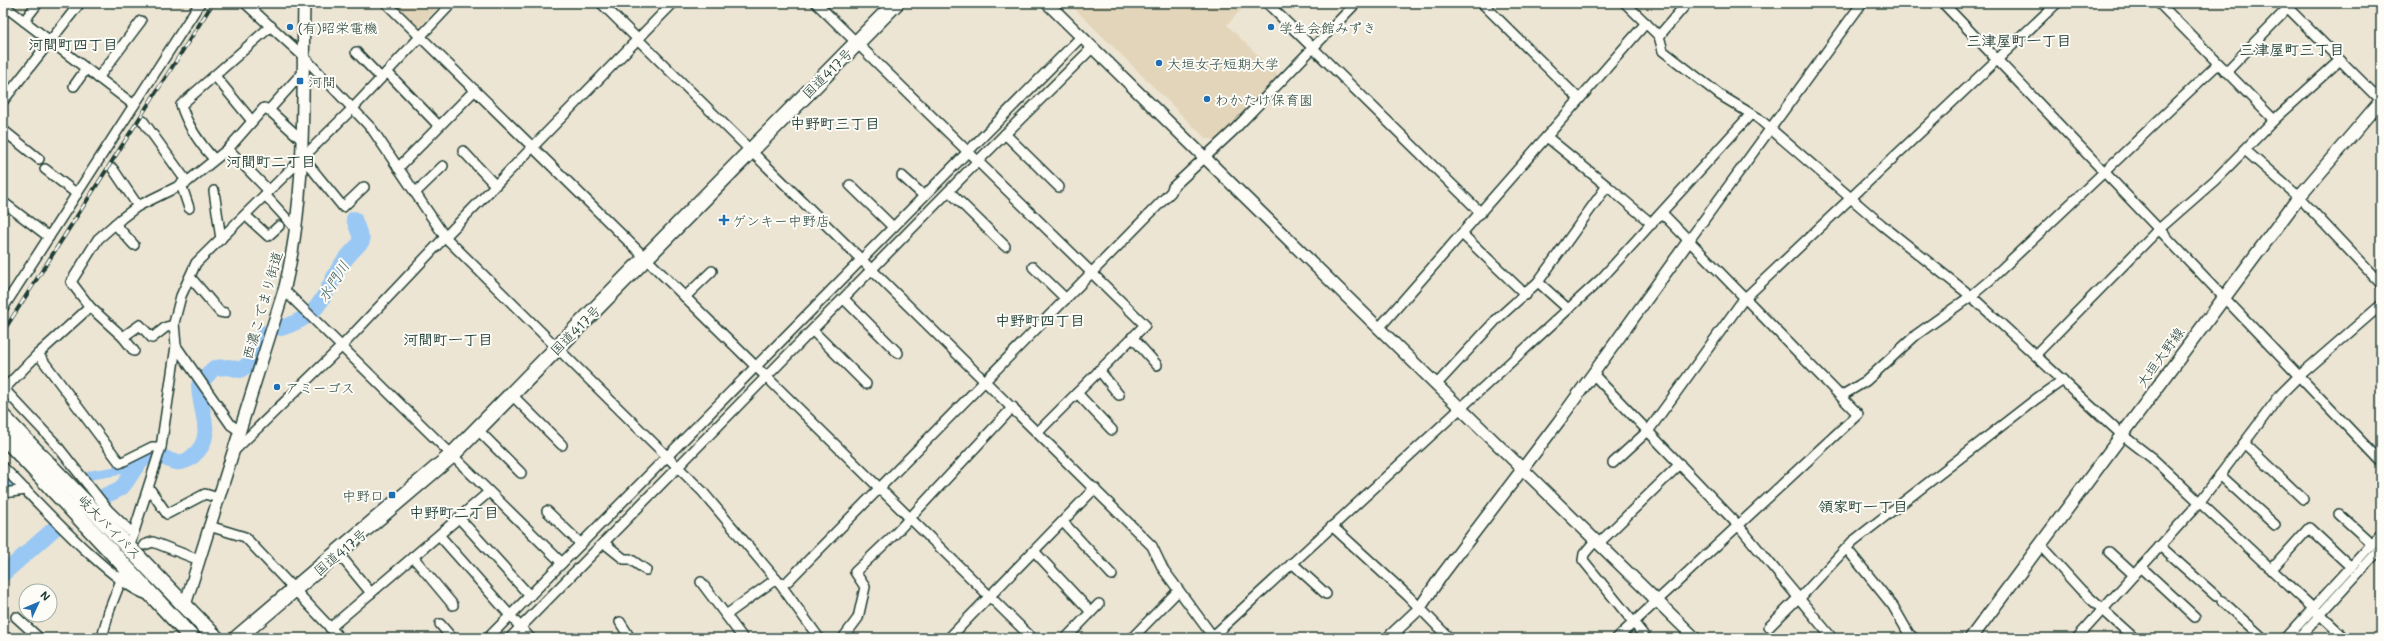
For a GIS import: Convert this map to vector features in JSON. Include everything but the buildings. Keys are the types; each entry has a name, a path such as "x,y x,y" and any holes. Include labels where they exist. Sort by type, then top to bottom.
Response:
{"highway":[{"name":"国道417号","path":"237,638 339,554 451,456 896,3"},
{"name":"岐大バイパス","path":"3,417 130,540 185,605 216,638"},
{"name":"岐大バイパス","path":"3,436 124,574 152,596 192,638"}],"main road":[{"name":"大垣大野線","path":"1971,638 2121,434 2299,197 2381,101"}],"street":[{"path":"24,21 38,3"},
{"path":"4,98 80,3"},
{"path":"3,308 200,3"},
{"path":"245,3 303,56 372,129 444,237 556,349 673,461 702,491 778,582 819,638"},
{"name":"西濃こでまり街道","path":"185,605 284,290 294,247 302,140 304,3"},
{"path":"386,3 1032,638"},
{"path":"130,540 159,460 176,346 174,325 181,296 196,263 352,108 452,3"},
{"path":"601,3 1096,488 1152,546 1163,569 1213,638 1292,563 1601,279 1750,115"},
{"path":"234,451 341,347 444,237 673,3"},
{"path":"816,3 1145,325 1038,432"},
{"path":"1047,3 1695,638"},
{"path":"1267,3 1481,213"},
{"path":"726,615 778,582 787,582 986,381 1203,157 1233,131 1356,3"},
{"path":"1482,3 1579,99"},
{"path":"1625,3 1659,36 1663,51 1720,95 1750,115 1758,118 1851,199 1971,296 2036,354 2121,434 2152,458 2345,638"},
{"path":"1659,36 1687,3"},
{"path":"1395,636 1419,609 1442,575 1593,374 1862,3"},
{"path":"1943,3 2102,172 2224,296 2298,377 2381,462"},
{"path":"1613,463 1648,430 1746,298 2056,3"},
{"path":"2159,3 2274,120"},
{"path":"3,5 134,105"},
{"path":"2226,72 2286,6 2381,101"},
{"path":"98,78 141,20"},
{"path":"1379,328 1646,23"},
{"path":"214,159 199,143 186,121 181,105 271,26"},
{"path":"488,638 516,621 604,543 673,461 761,372 813,331 844,299 893,227 923,195 973,156 1005,134 1086,42"},
{"path":"510,638 516,621 530,596 581,544 673,461 867,264 949,191 973,156 1086,42"},
{"path":"356,52 384,75 439,126"},
{"path":"2036,354 2158,230 2214,180 2274,120 2340,60"},
{"path":"1841,396 1866,381 1916,335 1971,296 2218,64"},
{"path":"74,86 86,69"},
{"path":"269,110 303,72"},
{"path":"215,76 252,121"},
{"path":"398,168 475,90"},
{"path":"134,351 123,337 90,307 71,282 98,239 138,206 184,183 228,149 264,108 269,110 302,140"},
{"path":"143,121 184,183 189,208"},
{"path":"3,130 39,160"},
{"path":"1005,134 1058,188"},
{"path":"1547,137 1652,224"},
{"path":"228,149 267,193 296,229"},
{"path":"2245,150 2299,197 2381,284"},
{"path":"463,151 495,185"},
{"path":"301,159 308,164 343,207 364,187"},
{"path":"415,193 443,166"},
{"path":"45,169 77,194"},
{"path":"113,169 138,206"},
{"path":"902,176 923,195"},
{"path":"850,185 893,227"},
{"path":"1436,385 1496,320 1526,295 1538,282 1607,186"},
{"path":"214,191 221,238"},
{"path":"949,191 1005,246"},
{"path":"3,202 49,237"},
{"path":"1616,638 1858,414 1690,239 1662,213"},
{"path":"245,215 268,236 278,226"},
{"path":"115,224 134,245"},
{"path":"1462,234 1526,295"},
{"path":"1033,268 1066,298"},
{"path":"685,297 712,271"},
{"path":"190,277 220,312 225,313"},
{"path":"1538,282 1568,309"},
{"path":"284,290 451,456 562,563"},
{"path":"844,299 898,353"},
{"path":"2077,638 2199,503 2281,394 2298,377 2381,304"},
{"path":"90,307 38,354 4,390 54,442 130,540"},
{"path":"123,337 140,325 152,338 166,326 174,325"},
{"path":"813,331 866,384"},
{"path":"1132,337 1158,365"},
{"path":"176,346 231,425 240,431"},
{"path":"38,354 120,463 152,447 161,448"},
{"path":"1100,370 1119,395"},
{"path":"1593,374 1738,525 1832,638"},
{"path":"1769,627 1847,549 1852,542 1927,482 2063,380"},
{"path":"1077,393 1112,430"},
{"path":"511,394 562,445"},
{"path":"843,638 858,618 865,587 855,572 896,533 909,517 1013,408"},
{"path":"477,429 521,473"},
{"path":"2244,443 2303,499"},
{"path":"1646,638 1583,560 1584,554 1680,464"},
{"path":"3,467 108,570 124,574 102,638"},
{"path":"2220,475 2275,525"},
{"path":"149,488 168,514 205,494 218,498"},
{"path":"950,638 1096,488"},
{"path":"3,493 26,490"},
{"path":"330,628 489,492"},
{"path":"547,511 581,544"},
{"path":"2340,514 2372,544"},
{"path":"459,518 530,596"},
{"path":"1062,522 1112,575"},
{"path":"209,526 245,538 340,638"},
{"path":"1332,526 1449,638"},
{"path":"2271,570 2310,528 2351,567"},
{"path":"2299,638 2316,611 2351,567 2381,534"},
{"path":"439,535 530,638"},
{"path":"144,545 153,542 199,560"},
{"path":"604,543 624,559 630,559 646,570"},
{"path":"2040,545 2103,610 2134,638"},
{"path":"2160,546 2263,638"},
{"path":"2286,638 2381,548"},
{"path":"1847,549 1892,606 1909,634 1914,638"},
{"path":"1034,551 1091,612"},
{"path":"2109,552 2137,571 2195,617"},
{"path":"339,554 370,593"},
{"path":"413,557 453,605"},
{"path":"1292,563 1326,594"},
{"path":"701,582 743,638"},
{"path":"1132,638 1178,591"},
{"path":"1066,638 1099,604"},
{"path":"16,617 39,638"},
{"path":"620,622 630,638"},
{"path":"440,624 452,638"}],"shaded area":[{"path":"390,3 442,3 416,31"},
{"name":"大垣女子短期大学","path":"1069,3 1247,3 1227,25 1279,76 1216,140 1205,138"}],"waterway":[{"name":"水門川","path":"281,328 304,318 318,306 341,264 362,241 354,219"},
{"name":"水門川","path":"106,495 122,487 140,462 148,456 156,454 178,462 185,461 193,456 200,448 204,440 205,432 199,385 214,368 229,367 240,370 247,365 255,356 260,342 266,333"},
{"path":"91,475 116,471 140,463"},
{"path":"3,486 15,485"},
{"name":"水門川","path":"3,574 55,528"}],"railway":[{"path":"3,332 213,3"}],"place":[{"name":"(有)昭栄電機","path":"290,27"},
{"name":"学生会館みずき","path":"1271,27"},
{"name":"大垣女子短期大学","path":"1159,63"},
{"name":"河間","path":"300,81"},
{"name":"わかたけ保育園","path":"1207,99"},
{"name":"ゲンキー中野店","path":"724,220"},
{"name":"アミーゴス","path":"277,387"},
{"name":"中野口","path":"392,495"}],"district":[{"name":"三津屋町一丁目","path":"2019,40"},
{"name":"河間町四丁目","path":"73,44"},
{"name":"三津屋町三丁目","path":"2292,49"},
{"name":"中野町三丁目","path":"835,123"},
{"name":"河間町二丁目","path":"271,161"},
{"name":"中野町四丁目","path":"1040,320"},
{"name":"河間町一丁目","path":"448,339"},
{"name":"領家町一丁目","path":"1863,506"},
{"name":"中野町二丁目","path":"454,512"}]}
